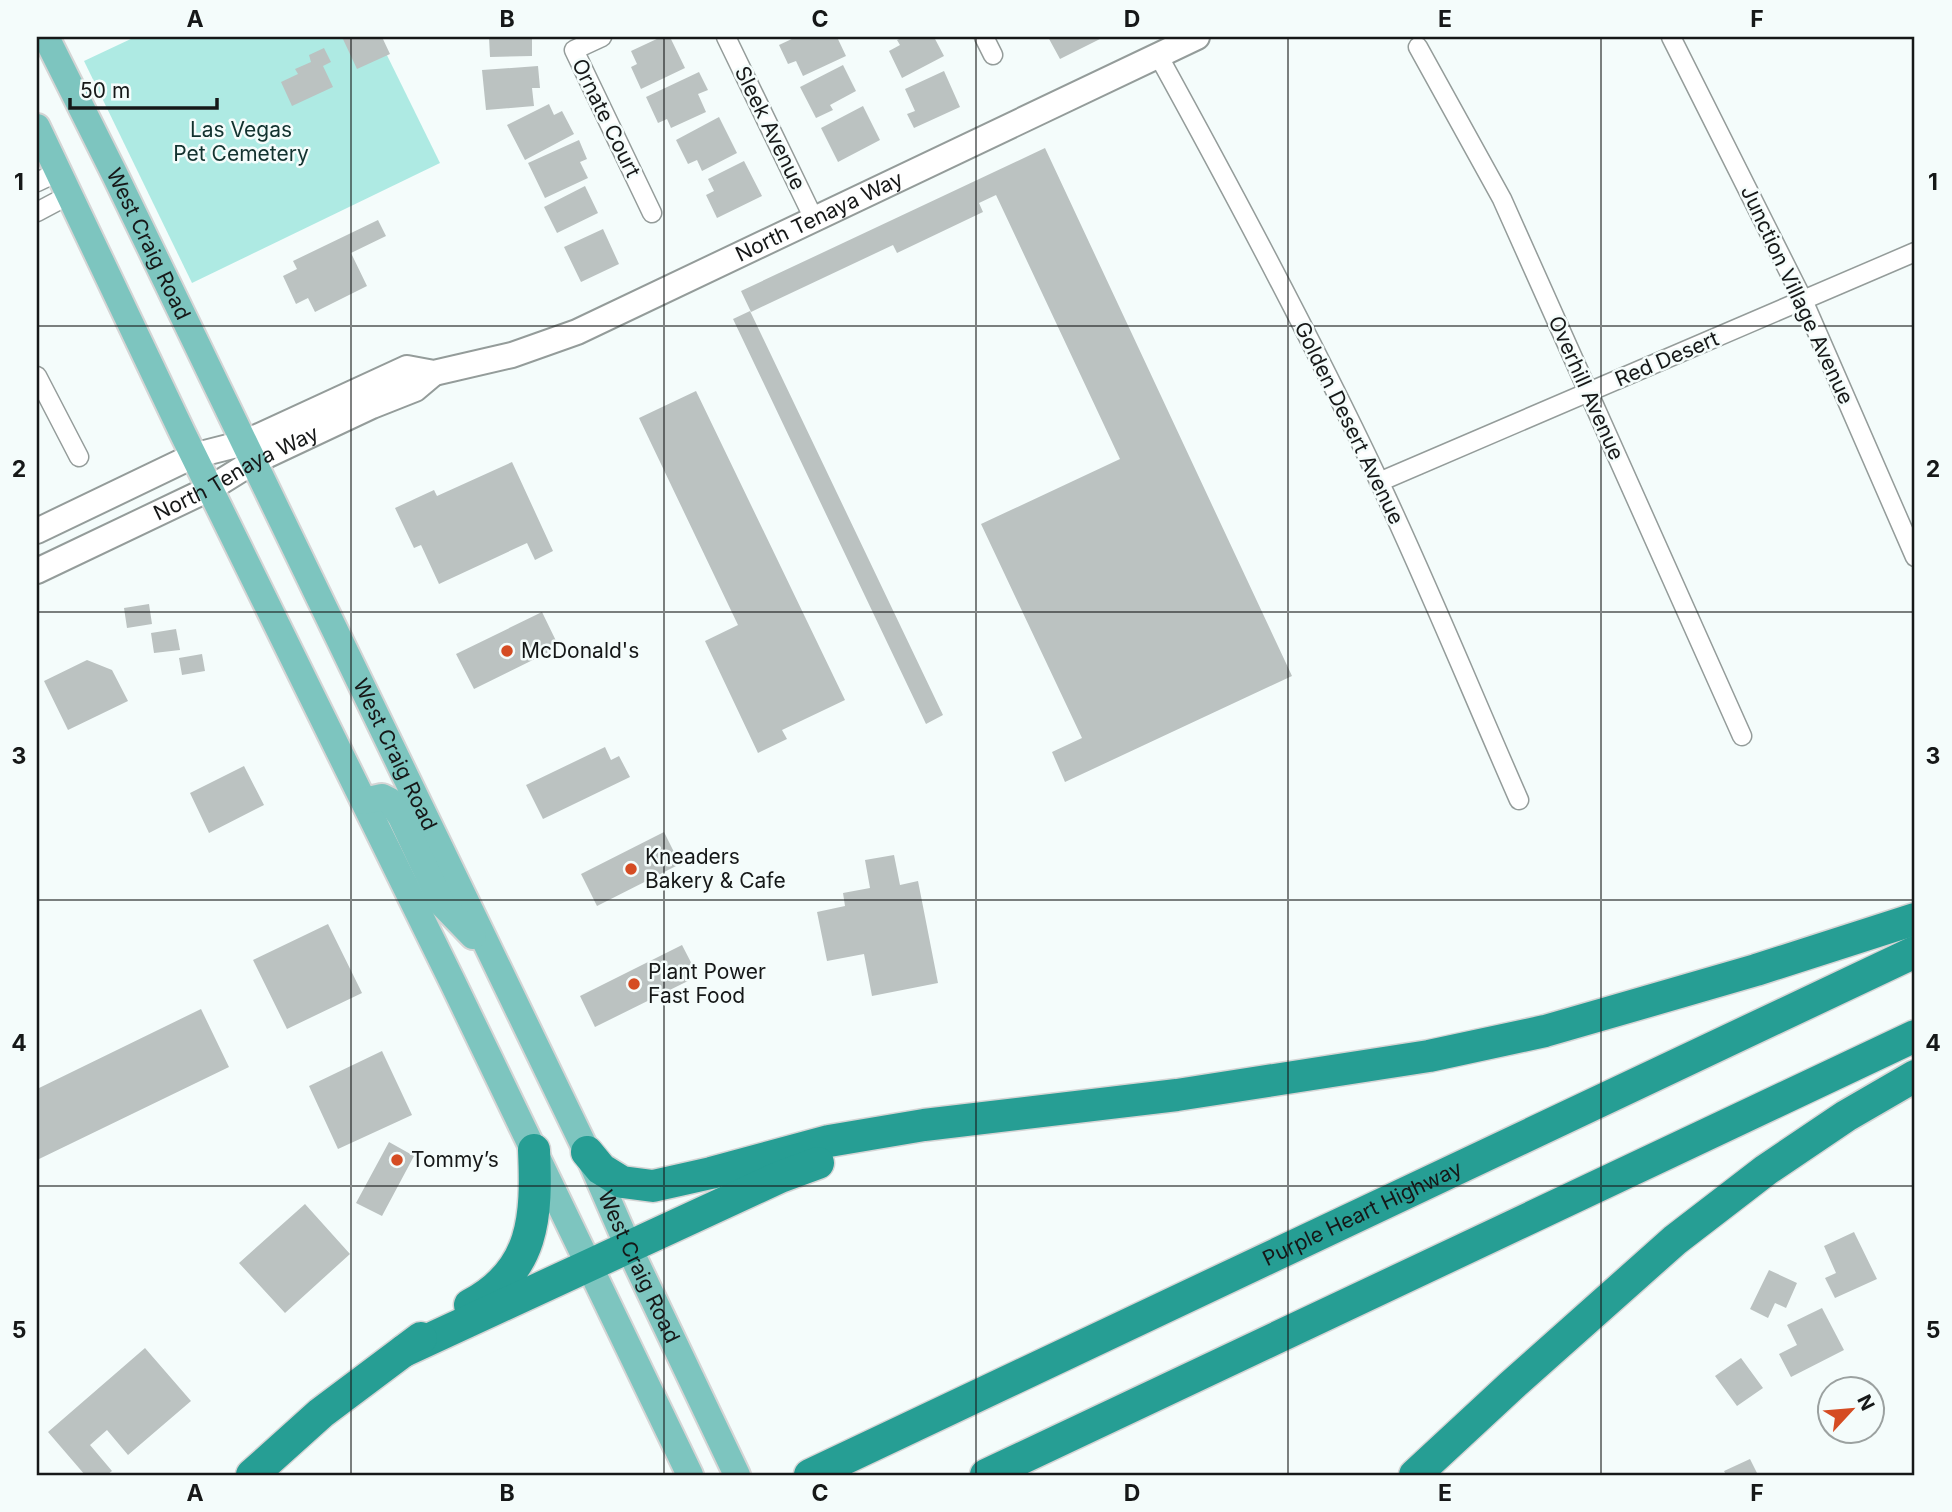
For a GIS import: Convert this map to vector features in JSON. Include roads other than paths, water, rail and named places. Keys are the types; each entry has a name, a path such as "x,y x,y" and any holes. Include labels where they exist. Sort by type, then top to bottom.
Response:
{"highway":[{"path":"587,1152 601,1169 622,1182 645,1186 711,1173 829,1141 924,1125 1177,1095 1429,1056 1558,1028 1756,970 1915,919"},
{"name":"Purple Heart Highway","path":"810,1475 1915,952"},
{"path":"986,1475 1915,1035"},
{"path":"1415,1475 1675,1240 1766,1170 1846,1116 1915,1076"},
{"path":"404,1351 780,1177 924,1125"},
{"path":"252,1475 321,1413 453,1314 487,1296 517,1267 527,1246 534,1207 534,1150"}],"main road":[{"name":"West Craig Road","path":"46,37 587,1152 628,1246 737,1475"},
{"name":"North Tenaya Way","path":"37,531 193,456 249,453 415,388 435,373 512,355 558,340 1197,37"},
{"name":"West Craig Road","path":"37,127 55,183 211,488 690,1475"},
{"name":"North Tenaya Way","path":"37,571 211,488 249,453"},
{"path":"364,802 382,797 390,801 401,817 442,904 490,953"}],"street":[{"name":"Ornate Court","path":"602,37 574,50 652,213"},
{"name":"Sleek Avenue","path":"726,37 814,219"},
{"path":"984,37 993,55"},
{"name":"Junction Village Avenue","path":"1671,37 1803,300 1915,557"},
{"name":"Overhill Avenue","path":"1418,47 1502,198 1742,736"},
{"name":"Golden Desert Avenue","path":"1158,55 1247,217 1379,482 1519,800"},
{"path":"37,212 55,183"},
{"name":"Red Desert","path":"1379,482 1915,252"},
{"path":"37,376 41,399 79,457"}],"place":[{"name":"McDonald's","path":"507,651"},
{"name":"Kneaders Bakery & Cafe","path":"631,869"},
{"name":"Plant Power Fast Food","path":"634,984"},
{"name":"Tommy’s","path":"397,1160"}],"park label":[{"name":"Las Vegas Pet Cemetery","path":"241,142"}]}
